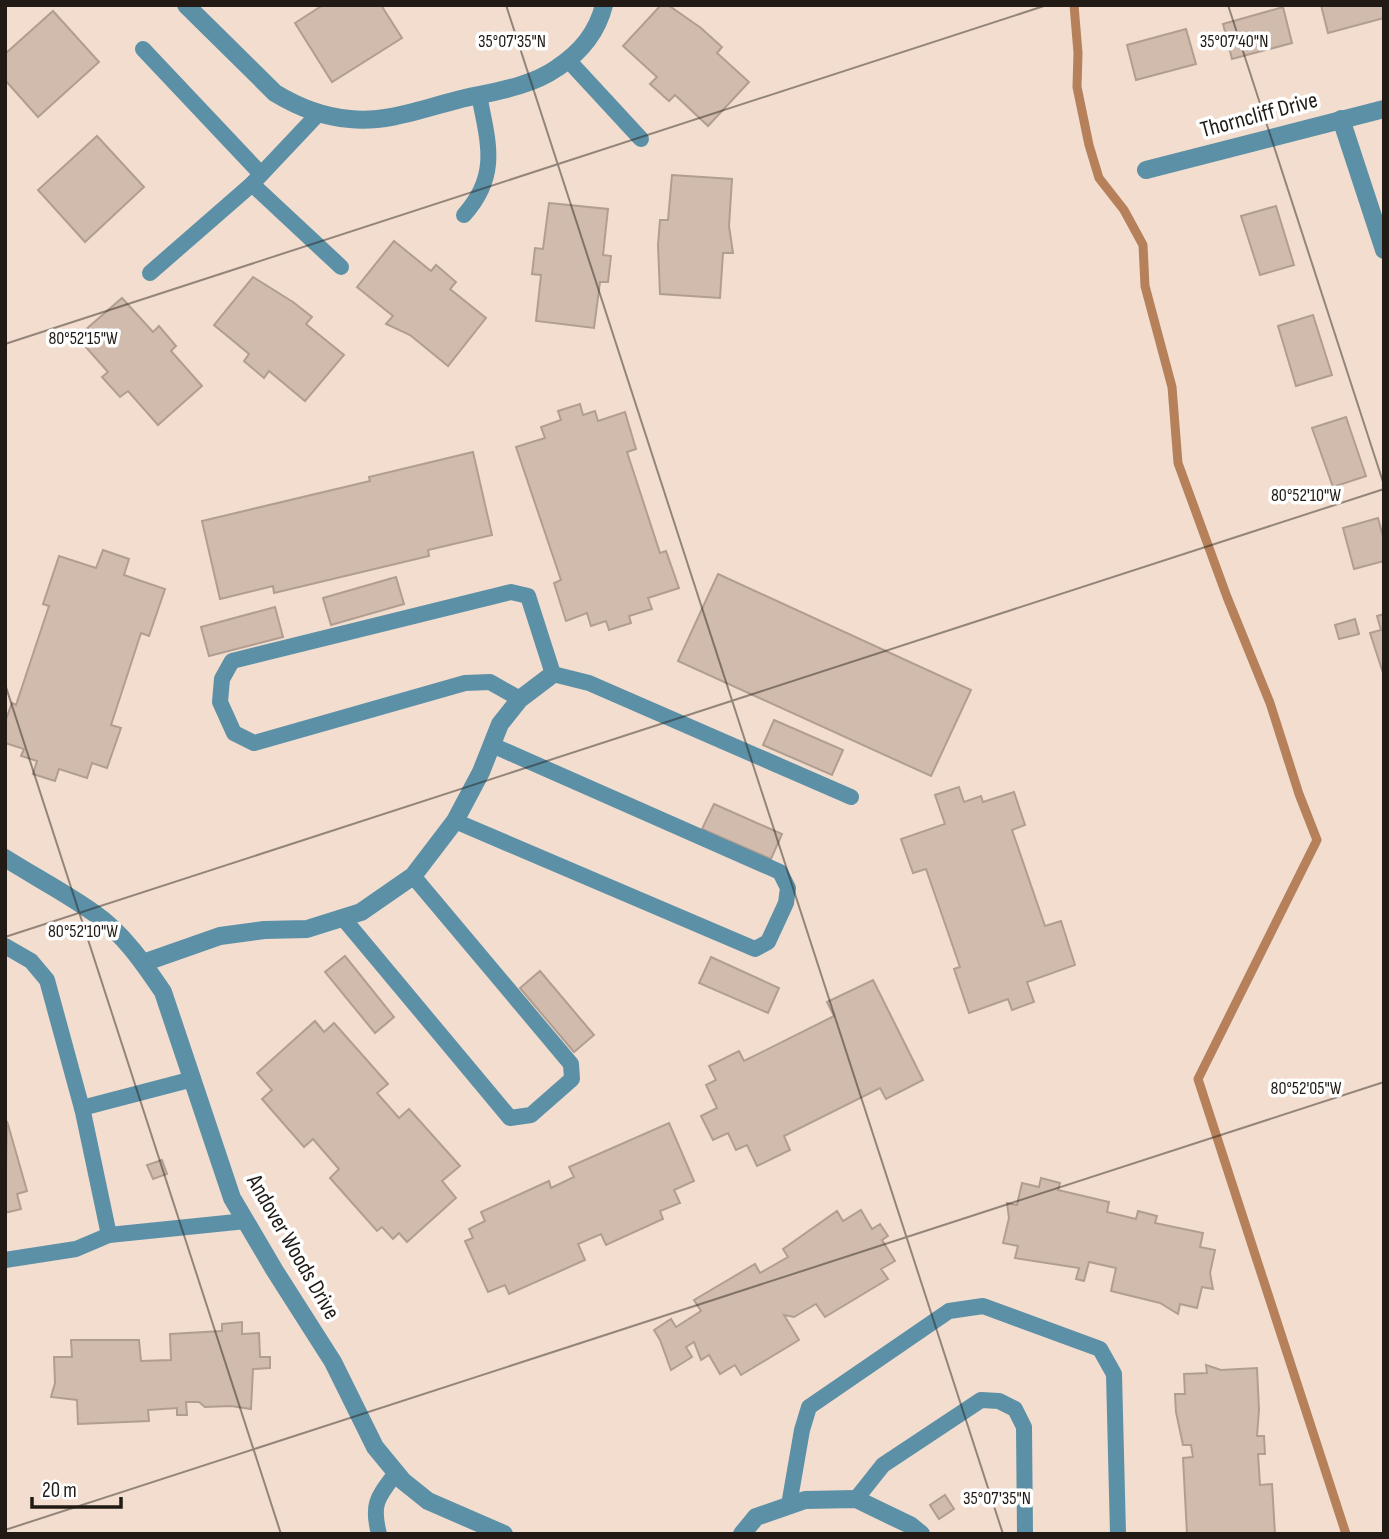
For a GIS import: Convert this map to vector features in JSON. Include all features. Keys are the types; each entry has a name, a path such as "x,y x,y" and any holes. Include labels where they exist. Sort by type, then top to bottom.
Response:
{"street":[{"path":"186,5 275,93 290,103 352,120 387,118 528,82 555,70 592,37 604,5"},
{"name":"Thorncliff Drive","path":"1146,170 1384,109"},
{"path":"1341,119 1384,250"},
{"path":"143,963 220,936 264,930 307,929 361,912 413,876 455,821 481,772 500,724 520,699 553,674"},
{"name":"Andover Woods Drive","path":"5,858 96,914 143,963 163,992 232,1198 332,1362 375,1447 396,1473 428,1501 497,1532"},
{"path":"742,1534 756,1517 805,1500 856,1499 910,1525 921,1534"}],"lane":[{"path":"143,49 257,179 341,267"},
{"path":"568,60 641,139"},
{"path":"464,215 479,197 490,161 479,95"},
{"path":"150,273 257,179 319,113"},
{"path":"520,699 490,682 465,683 254,743 234,733 220,702 222,679 232,661 511,592 528,596 553,674 589,682 851,797"},
{"path":"455,821 755,948 768,942 786,903 788,888 780,872 492,745"},
{"path":"342,918 510,1118 531,1115 572,1079 571,1064 413,876"},
{"path":"5,946 31,961 47,980 82,1108 109,1235"},
{"path":"82,1108 193,1079"},
{"path":"5,1260 76,1249 109,1235 246,1222"},
{"path":"789,1505 802,1430 809,1407 949,1311 983,1306 1100,1349 1114,1374 1118,1534"},
{"path":"856,1499 883,1465 981,1401 999,1401 1014,1409 1024,1427 1025,1534"},
{"path":"379,1534 374,1515 376,1499 396,1473"}],"building":[{"path":"323,5 381,5 402,38 332,82 295,23"},
{"path":"661,5 668,5 701,28 722,47 717,53 749,82 708,126 675,95 669,101 650,84 657,77 623,46"},
{"path":"1321,5 1384,5 1384,18 1328,33"},
{"path":"1283,7 1292,43 1232,59 1223,24"},
{"path":"53,11 99,62 38,117 5,80 5,54"},
{"path":"1186,29 1196,64 1136,80 1127,45"},
{"path":"97,136 144,187 85,242 38,190"},
{"path":"672,175 732,179 729,226 733,253 723,253 720,298 660,294 660,220 668,220"},
{"path":"549,203 608,209 603,255 611,256 608,282 600,282 594,328 536,321 541,275 532,274 535,248 543,249"},
{"path":"1276,206 1294,265 1260,275 1241,216"},
{"path":"394,241 431,271 436,265 456,282 450,289 486,318 448,366 410,335 386,324 393,316 357,287"},
{"path":"253,277 312,317 306,324 344,355 305,401 269,371 264,378 244,361 249,354 214,325"},
{"path":"122,298 153,332 159,326 176,346 171,351 202,386 158,425 128,391 120,397 102,377 108,372 77,337"},
{"path":"1313,315 1332,375 1296,386 1278,326"},
{"path":"580,404 583,415 595,411 598,421 625,412 636,449 627,452 660,553 666,551 679,588 648,598 652,609 629,616 631,623 609,630 606,621 591,626 587,613 566,621 554,583 561,580 516,447 545,438 541,427 561,420 558,411"},
{"path":"1346,417 1366,476 1333,487 1312,428"},
{"path":"473,452 492,535 428,550 429,556 274,593 273,586 220,599 202,521 370,481 369,477"},
{"path":"1378,518 1384,540 1384,561 1354,569 1343,528"},
{"path":"103,550 129,559 124,575 165,589 149,636 141,633 111,725 121,728 107,768 92,763 87,778 59,769 55,781 33,774 37,761 21,756 24,749 5,743 5,722 12,703 16,705 49,606 43,604 59,556 96,568"},
{"path":"718,574 971,690 931,776 678,661"},
{"path":"396,577 404,604 331,625 323,598"},
{"path":"275,607 283,637 209,656 201,627"},
{"path":"1384,614 1384,676 1370,633 1381,630 1377,616"},
{"path":"1355,619 1359,634 1339,639 1335,625"},
{"path":"774,720 843,750 832,775 763,745"},
{"path":"959,787 964,802 981,796 983,802 1014,792 1025,825 1012,830 1045,926 1061,921 1075,965 1027,982 1034,1002 1012,1010 1008,999 969,1013 954,969 960,967 926,869 913,873 901,839 945,824 935,795"},
{"path":"714,804 782,834 771,859 702,829"},
{"path":"345,956 394,1017 375,1033 325,972"},
{"path":"711,957 779,988 768,1013 699,983"},
{"path":"540,971 594,1035 574,1052 520,988"},
{"path":"873,980 923,1080 886,1099 880,1088 784,1136 790,1150 757,1166 747,1145 736,1150 728,1133 713,1140 701,1116 717,1108 706,1085 716,1080 709,1066 739,1051 744,1061 834,1016 827,1002"},
{"path":"315,1021 324,1032 334,1023 388,1084 377,1093 399,1118 409,1109 460,1166 442,1181 456,1198 407,1242 399,1233 393,1239 382,1227 377,1231 330,1178 339,1169 313,1139 304,1147 262,1099 272,1090 257,1073"},
{"path":"7,1121 27,1191 17,1194 21,1209 5,1213"},
{"path":"669,1123 694,1181 674,1190 680,1203 660,1211 663,1219 606,1245 601,1234 578,1244 585,1260 509,1294 505,1285 488,1292 465,1241 473,1238 469,1229 485,1221 481,1212 549,1181 551,1188 574,1177 569,1167"},
{"path":"162,1160 167,1174 153,1179 147,1165"},
{"path":"1041,1178 1060,1183 1058,1190 1109,1202 1107,1212 1136,1219 1138,1211 1157,1216 1155,1223 1203,1233 1200,1247 1215,1250 1210,1273 1213,1289 1202,1287 1197,1308 1180,1304 1178,1314 1160,1303 1111,1291 1116,1268 1089,1262 1084,1281 1076,1279 1079,1268 1015,1258 1018,1246 1003,1243 1009,1218 1007,1203 1017,1205 1022,1183 1039,1187"},
{"path":"861,1210 872,1229 880,1224 888,1236 882,1240 895,1261 881,1269 888,1279 825,1317 816,1304 794,1317 784,1315 799,1340 741,1375 735,1365 720,1374 709,1355 701,1360 694,1342 686,1347 692,1357 671,1370 654,1330 671,1319 676,1327 701,1311 694,1300 755,1264 760,1273 788,1257 783,1249 837,1211 843,1221"},
{"path":"242,1322 242,1334 259,1333 260,1357 270,1357 270,1368 253,1369 251,1409 231,1406 205,1407 199,1402 186,1402 187,1415 177,1415 177,1408 148,1410 149,1421 78,1424 77,1400 51,1397 55,1383 54,1357 72,1357 71,1340 139,1340 141,1361 171,1360 170,1334 222,1331 222,1324"},
{"path":"1206,1365 1221,1370 1257,1368 1257,1436 1264,1436 1265,1454 1258,1454 1260,1485 1272,1484 1275,1534 1187,1534 1183,1458 1193,1457 1191,1445 1183,1445 1175,1394 1185,1394 1184,1374 1207,1373"},
{"path":"945,1495 954,1509 939,1519 930,1505"}],"waterway":[{"path":"1074,5 1078,53 1077,87 1089,145 1099,178 1124,210 1143,245 1145,286 1172,387 1178,463 1227,597 1270,703 1317,840 1198,1079 1346,1534"}]}
